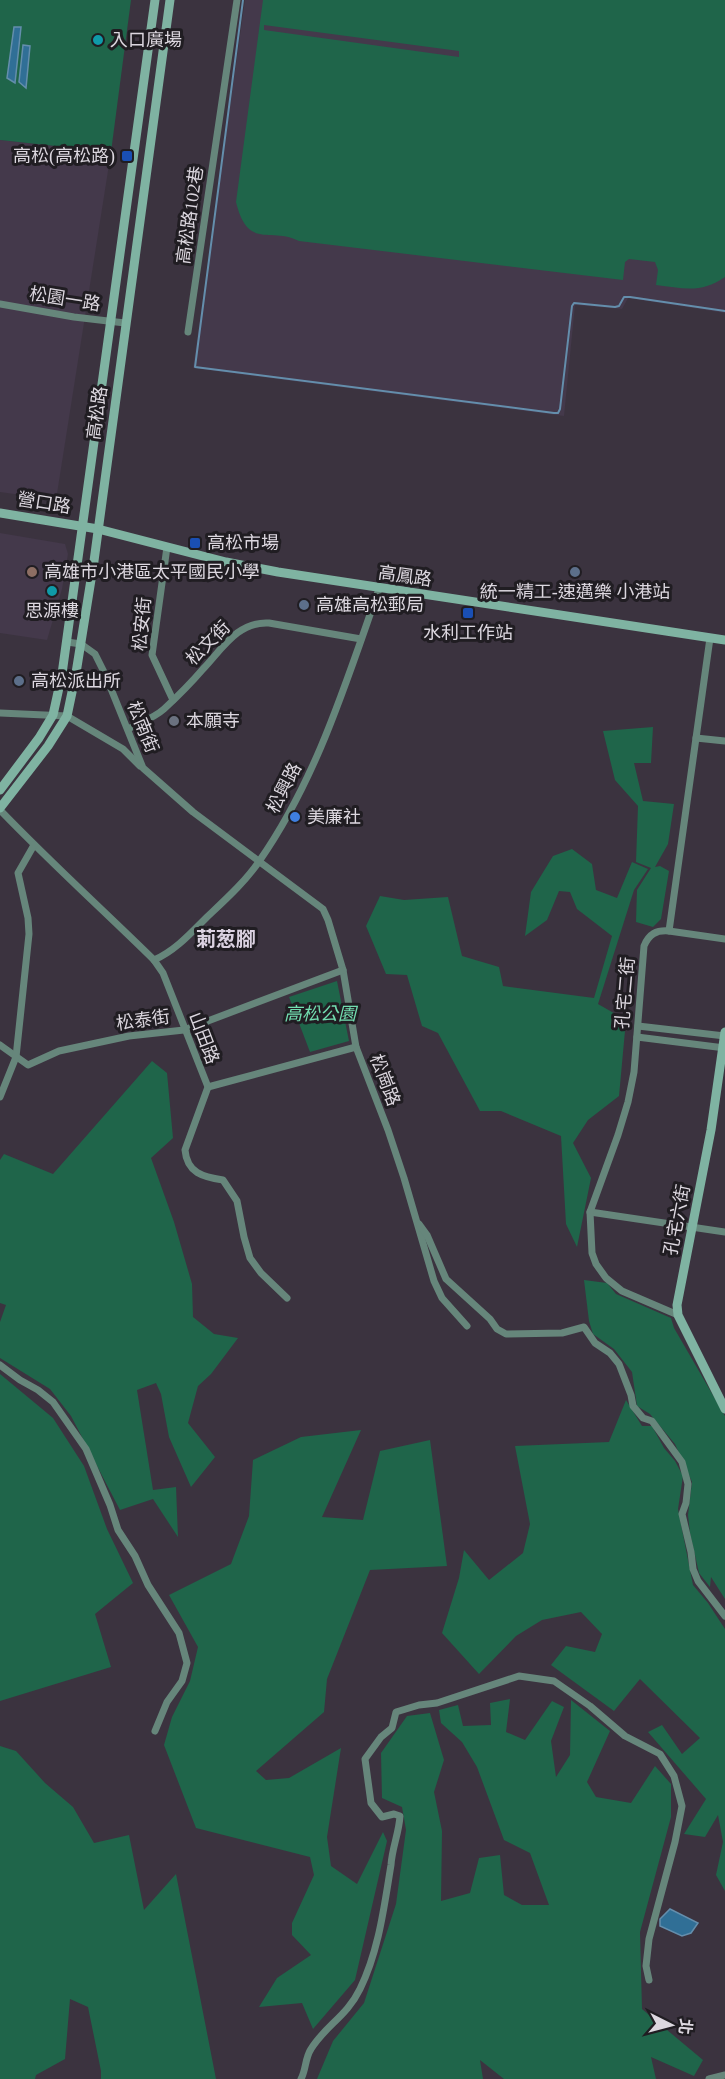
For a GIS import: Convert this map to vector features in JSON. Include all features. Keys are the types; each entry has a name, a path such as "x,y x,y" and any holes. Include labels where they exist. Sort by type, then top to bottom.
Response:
{"street":[{"name":"高松路","path":"0,790 39,738 53,715 68,642 155,0"},
{"name":"高松路","path":"0,809 48,746 67,716 81,644 98,529 170,0"},
{"name":"高松路102巷","path":"188,332 237,0"},
{"name":"松園一路","path":"0,304 125,323"},
{"name":"營口路","path":"0,513 84,526"},
{"name":"高鳳路","path":"84,526 226,562 379,589 725,640"},
{"name":"松安街","path":"167,547 152,655 173,700"},
{"name":"松興路","path":"154,960 171,951 260,862 294,804 325,738 379,589"},
{"name":"松文街","path":"128,729 162,711 227,641 239,631 258,622 361,639"},
{"path":"710,638 669,931 725,939"},
{"path":"68,642 81,644"},
{"name":"松南街","path":"81,644 95,654 143,768 193,812 260,862"},
{"path":"0,712 67,716 123,749 143,768"},
{"path":"696,738 725,741"},
{"name":"山田路","path":"0,809 34,845 154,960 169,986 184,1030 208,1087 185,1150 186,1159 191,1168 199,1174 223,1180 237,1201 243,1237 250,1258 261,1273 287,1298"},
{"path":"0,1097 16,1057 29,934 28,918 18,873 34,845"},
{"name":"松崗路","path":"260,862 323,909 328,920 343,970 356,1047 388,1130 434,1281 442,1298 466,1326"},
{"name":"孔宅二街","path":"669,931 652,933 647,937 644,946 634,1072 628,1102 590,1212 592,1253 596,1264 606,1278 622,1291 678,1315"},
{"name":"松泰街","path":"16,1057 28,1065 59,1051 129,1036 184,1030 343,970"},
{"path":"638,1026 725,1035"},
{"name":"孔宅六街","path":"678,1315 677,1305 711,1130 725,1035"},
{"path":"637,1037 724,1048"},
{"path":"0,1045 16,1057"},
{"path":"208,1087 356,1047"},
{"path":"590,1212 725,1232"},
{"path":"416,1220 426,1234 446,1279 490,1318 497,1329 506,1334 562,1333 584,1327 595,1343 610,1353 619,1364 632,1395 633,1406 643,1418 652,1421 682,1462 688,1484 682,1514 693,1569 698,1581 725,1616"},
{"path":"678,1315 722,1398 725,1409"},
{"path":"0,1365 52,1402 86,1449 118,1530 179,1633 187,1663 182,1681 167,1702 155,1731"},
{"path":"301,2079 311,2049 346,2012 360,1989 374,1957 392,1853 399,1833 400,1816 394,1814 382,1817 371,1803 365,1759 381,1737 392,1728 396,1713 419,1705 436,1703 519,1676 554,1681 590,1706 625,1736 660,1754 674,1776 682,1806 675,1842 649,1938 646,1966 649,1980"},
{"path":"709,2079 725,2075"}],"shaded area":[{"path":"245,0 725,0 725,313 628,298 622,309 575,305 564,416 193,368"},
{"path":"0,140 111,152 56,500 0,492"},
{"name":"高雄市小港區太平國民小學","path":"0,533 65,544 68,554 62,589 47,640 0,633"}],"green space":[{"path":"0,0 131,0 111,152 0,140"},
{"path":"263,0 725,0 725,277 708,286 683,288 656,285 658,270 655,262 629,259 625,262 623,280 299,241 279,235 254,232 247,227 241,217 236,202","holes":["264,25 459,51 459,57 264,30"]},
{"path":"653,727 651,763 634,763 643,801 674,804 668,844 655,867 660,866 669,871 661,919 653,927 636,922 637,890 651,868 636,862 638,806 615,780 603,731"},
{"path":"572,849 592,864 596,890 617,898 632,862 648,869 634,890 598,1004 626,1020 619,1096 588,1120 573,1143 591,1178 577,1247 566,1224 561,1136 501,1111 480,1111 438,1033 422,1026 407,975 386,974 366,926 380,896 404,900 448,897 462,956 499,967 503,986 594,998 612,936 577,909 570,892 559,891 547,920 525,936 531,892 553,856"},
{"name":"高松公園","path":"337,981 349,1041 310,1052 289,997"},
{"path":"152,1061 167,1073 173,1138 151,1158 174,1222 192,1284 193,1317 214,1334 238,1338 211,1374 198,1386 188,1423 215,1457 191,1487 169,1437 161,1394 156,1383 137,1390 153,1490 176,1487 178,1537 153,1499 120,1510 71,1416 50,1389 0,1358 0,1322 6,1305 0,1303 0,1160 4,1154 53,1174"},
{"path":"584,1280 607,1283 616,1294 671,1318 674,1328 725,1416 725,1599 711,1577 710,1587 699,1573 688,1515 692,1482 675,1444 650,1414 637,1406 632,1372 614,1349 593,1334 589,1321"},
{"path":"0,1374 53,1418 84,1466 107,1529 133,1583 95,1614 111,1667 0,1701"},
{"path":"626,1400 642,1426 652,1426 683,1476 678,1509 693,1585 725,1629 725,1891 716,1875 723,1842 718,1815 705,1837 684,1834 706,1799 648,1732 662,1725 682,1754 700,1738 640,1679 614,1711 551,1665 566,1646 595,1652 602,1634 581,1612 542,1620 516,1636 479,1674 442,1633 459,1578 464,1550 489,1580 523,1553 530,1524 515,1446 609,1442"},
{"path":"361,1430 322,1517 363,1520 380,1451 430,1440 447,1566 370,1570 327,1679 324,1712 256,1771 266,1780 289,1778 341,1748 327,1837 331,1866 357,1884 383,1832 387,1841 355,1980 313,2029 302,2003 259,2007 277,1978 311,1955 292,1935 292,1923 314,1875 310,1857 196,1828 164,1745 172,1717 190,1681 198,1647 169,1595 231,1564 249,1516 253,1460 301,1437"},
{"path":"510,1699 506,1732 525,1740 552,1701 564,1707 551,1741 556,1777 570,1755 571,1700 610,1731 587,1782 596,1797 631,1803 655,1766 671,1784 671,1817 640,1932 642,2009 703,2060 694,2076 651,2057 656,2079 504,2079 480,2060 483,2079 317,2079 333,2041 364,2003 396,1904 406,1830 402,1807 382,1798 381,1753 407,1716 430,1713 444,1760 434,1792 442,1831 441,1901 470,1893 479,1858 500,1855 504,1895 522,1905 549,1905 530,1853 504,1840 477,1767 462,1742 441,1723 439,1710 458,1705 463,1726 491,1725 490,1703"},
{"path":"0,1746 16,1751 45,1783 73,1807 94,1843 129,1835 144,1910 176,1874 216,2079 101,2079 88,2007 70,1999 65,2059 36,2075 35,2079 0,2079"}],"water":[{"path":"14,27 21,27 15,83 7,78"},
{"path":"23,45 30,46 26,88 19,82"},
{"path":"670,1909 698,1923 691,1933 682,1936 660,1926 660,1919"}],"waterway":[{"path":"243,0 195,367 558,413 574,303 615,307 619,306 624,297 630,297 725,311"}],"place":[{"name":"入口廣場","path":"98,40"},
{"name":"高松(高松路)","path":"127,156"},
{"name":"高松市場","path":"195,543"},
{"name":"高雄市小港區太平國民小學","path":"32,572"},
{"name":"統一精工-速邁樂 小港站","path":"575,572"},
{"name":"思源樓","path":"52,591"},
{"name":"高雄高松郵局","path":"304,605"},
{"name":"水利工作站","path":"468,613"},
{"name":"高松派出所","path":"19,681"},
{"name":"本願寺","path":"174,721"},
{"name":"美廉社","path":"295,817"}],"district":[{"name":"莿葱腳","path":"226,939"}]}
